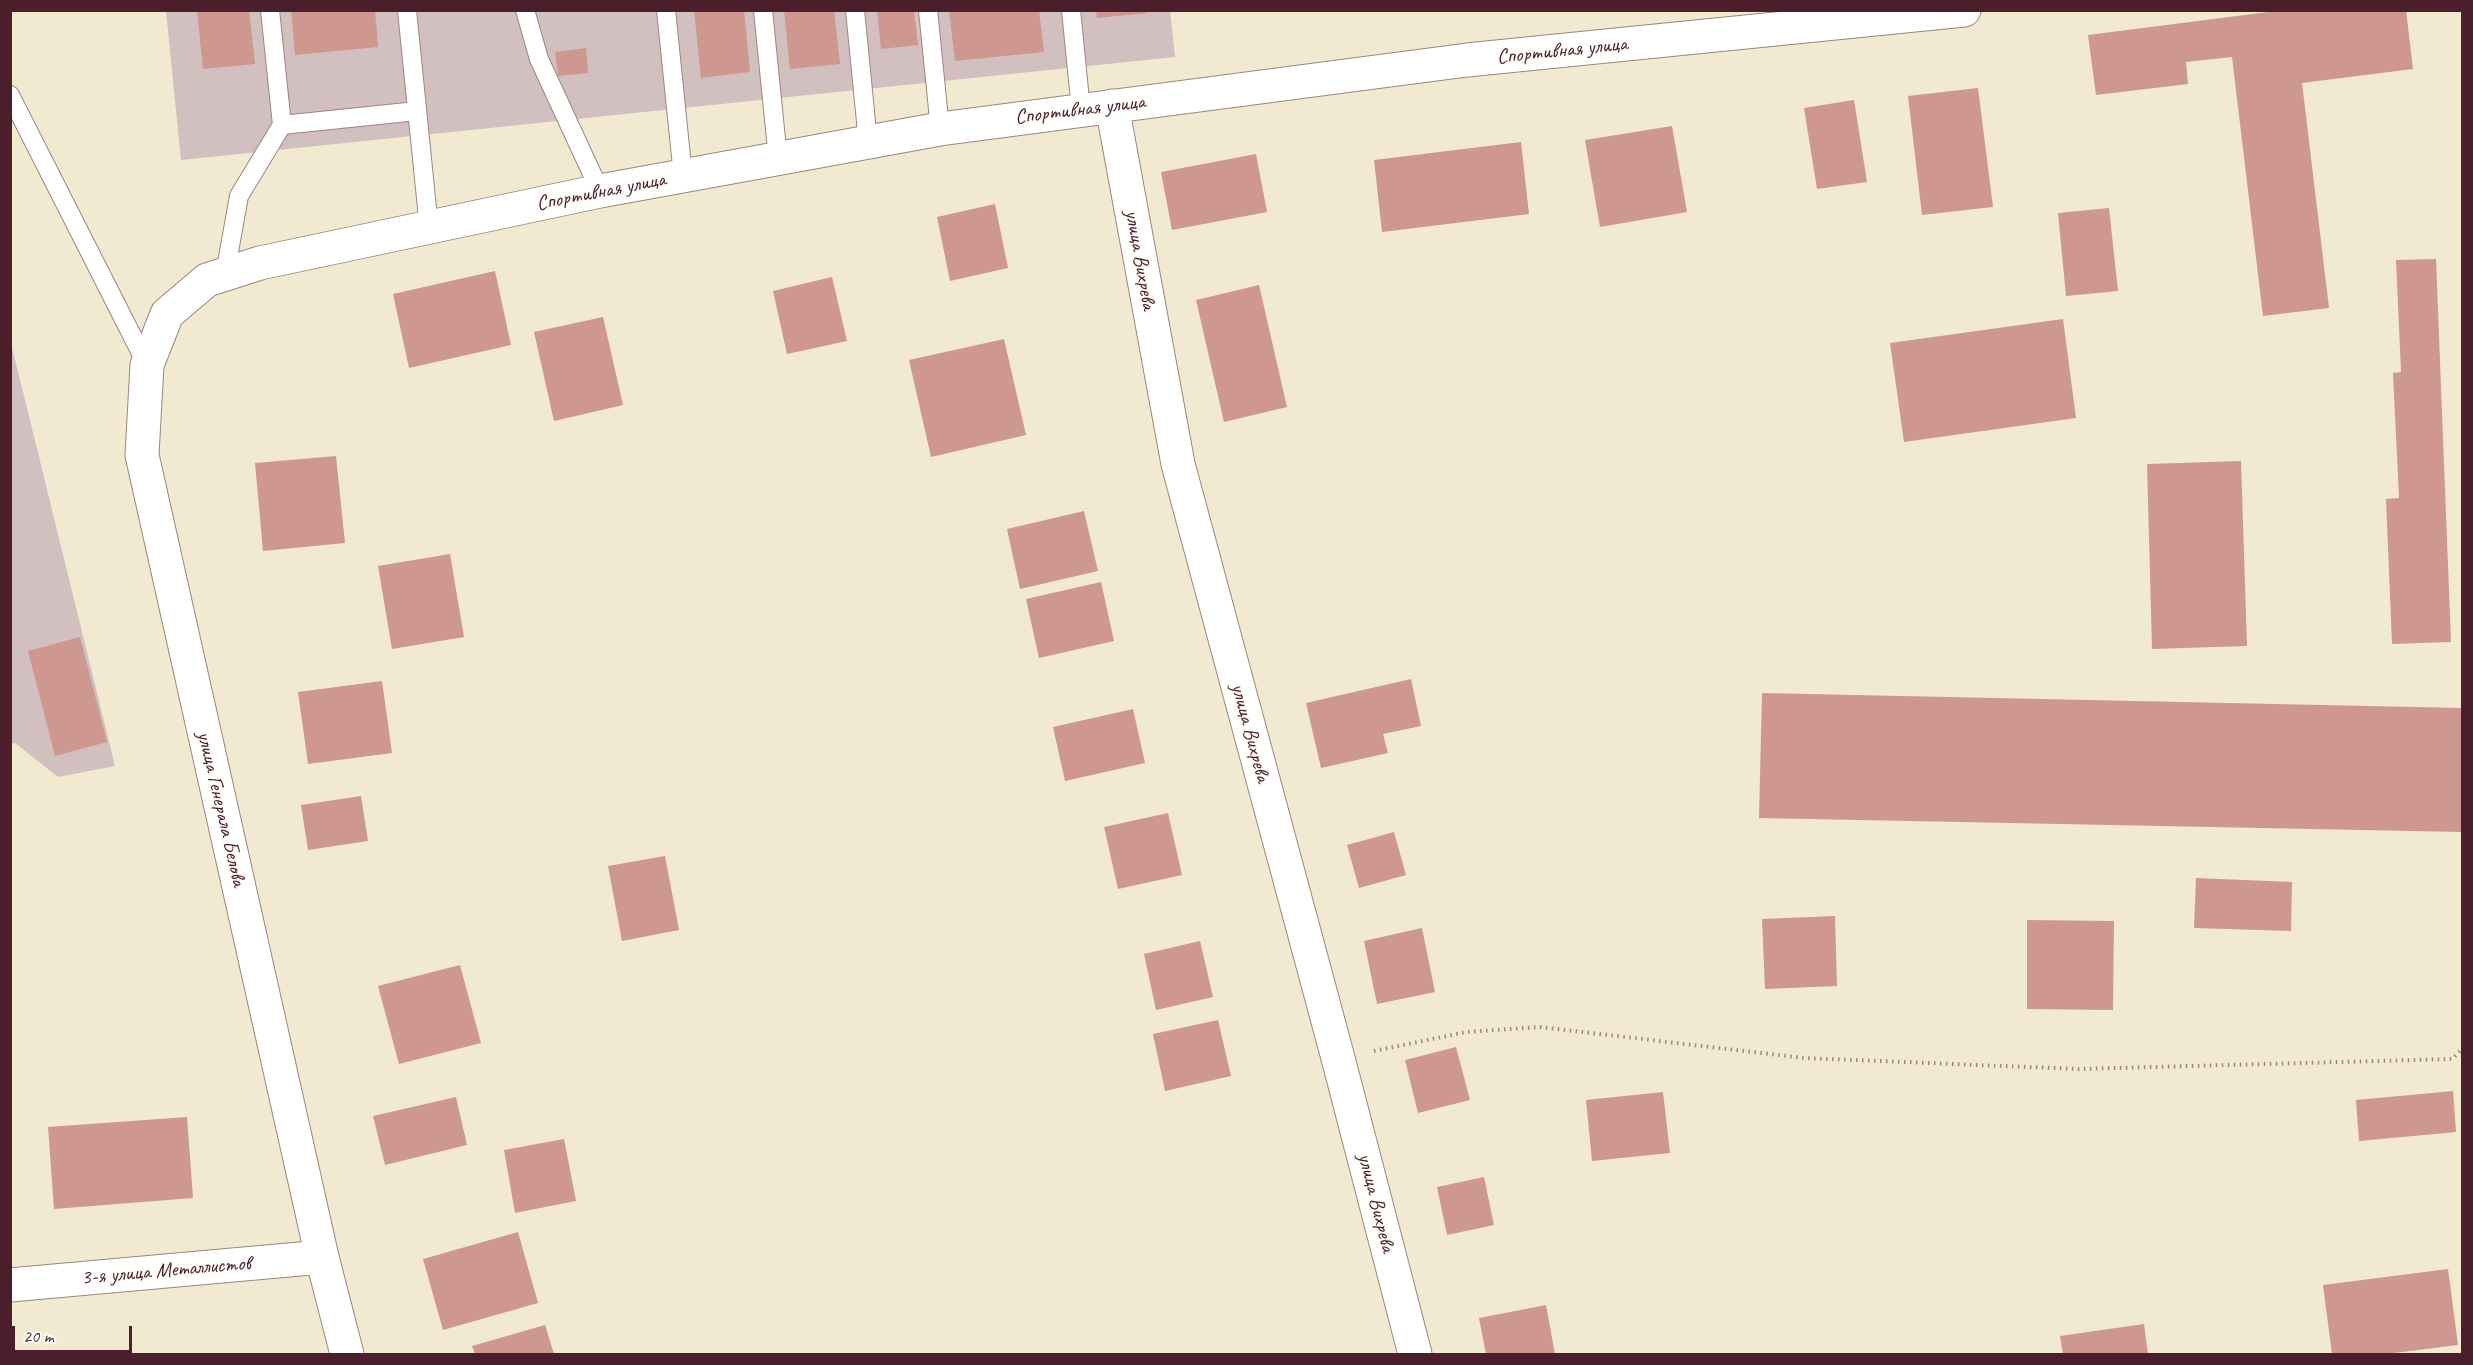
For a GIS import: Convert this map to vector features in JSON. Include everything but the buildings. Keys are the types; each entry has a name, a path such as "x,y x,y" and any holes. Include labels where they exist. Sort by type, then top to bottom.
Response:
{"street":[{"name":"Спортивная улица","path":"216,277 260,263 600,191 940,129 1467,60 1964,10"},
{"name":"улица Вихрева","path":"1096,108 1178,464 1415,1354"},
{"name":"улица Генерала Белова","path":"216,277 167,314 147,365 142,455 322,1257 347,1354"},
{"name":"3-я улица Металлистов","path":"10,1285 322,1257"}],"lane":[{"path":"216,277 239,196 282,125 270,10"},
{"path":"406,10 429,228"},
{"path":"525,10 538,59 600,191"},
{"path":"666,10 683,176"},
{"path":"763,10 778,159"},
{"path":"855,10 868,142"},
{"path":"928,10 940,129"},
{"path":"1071,10 1096,108"},
{"path":"10,95 147,365"},
{"path":"282,125 417,111"}],"path":[{"path":"1338,1058 1466,1032 1540,1027 1804,1059 2078,1069 2452,1059 2463,1049"}],"shaded area":[{"path":"1170,10 1175,57 181,160 166,11"},
{"path":"10,339 115,766 58,777 15,743 11,744"}]}
